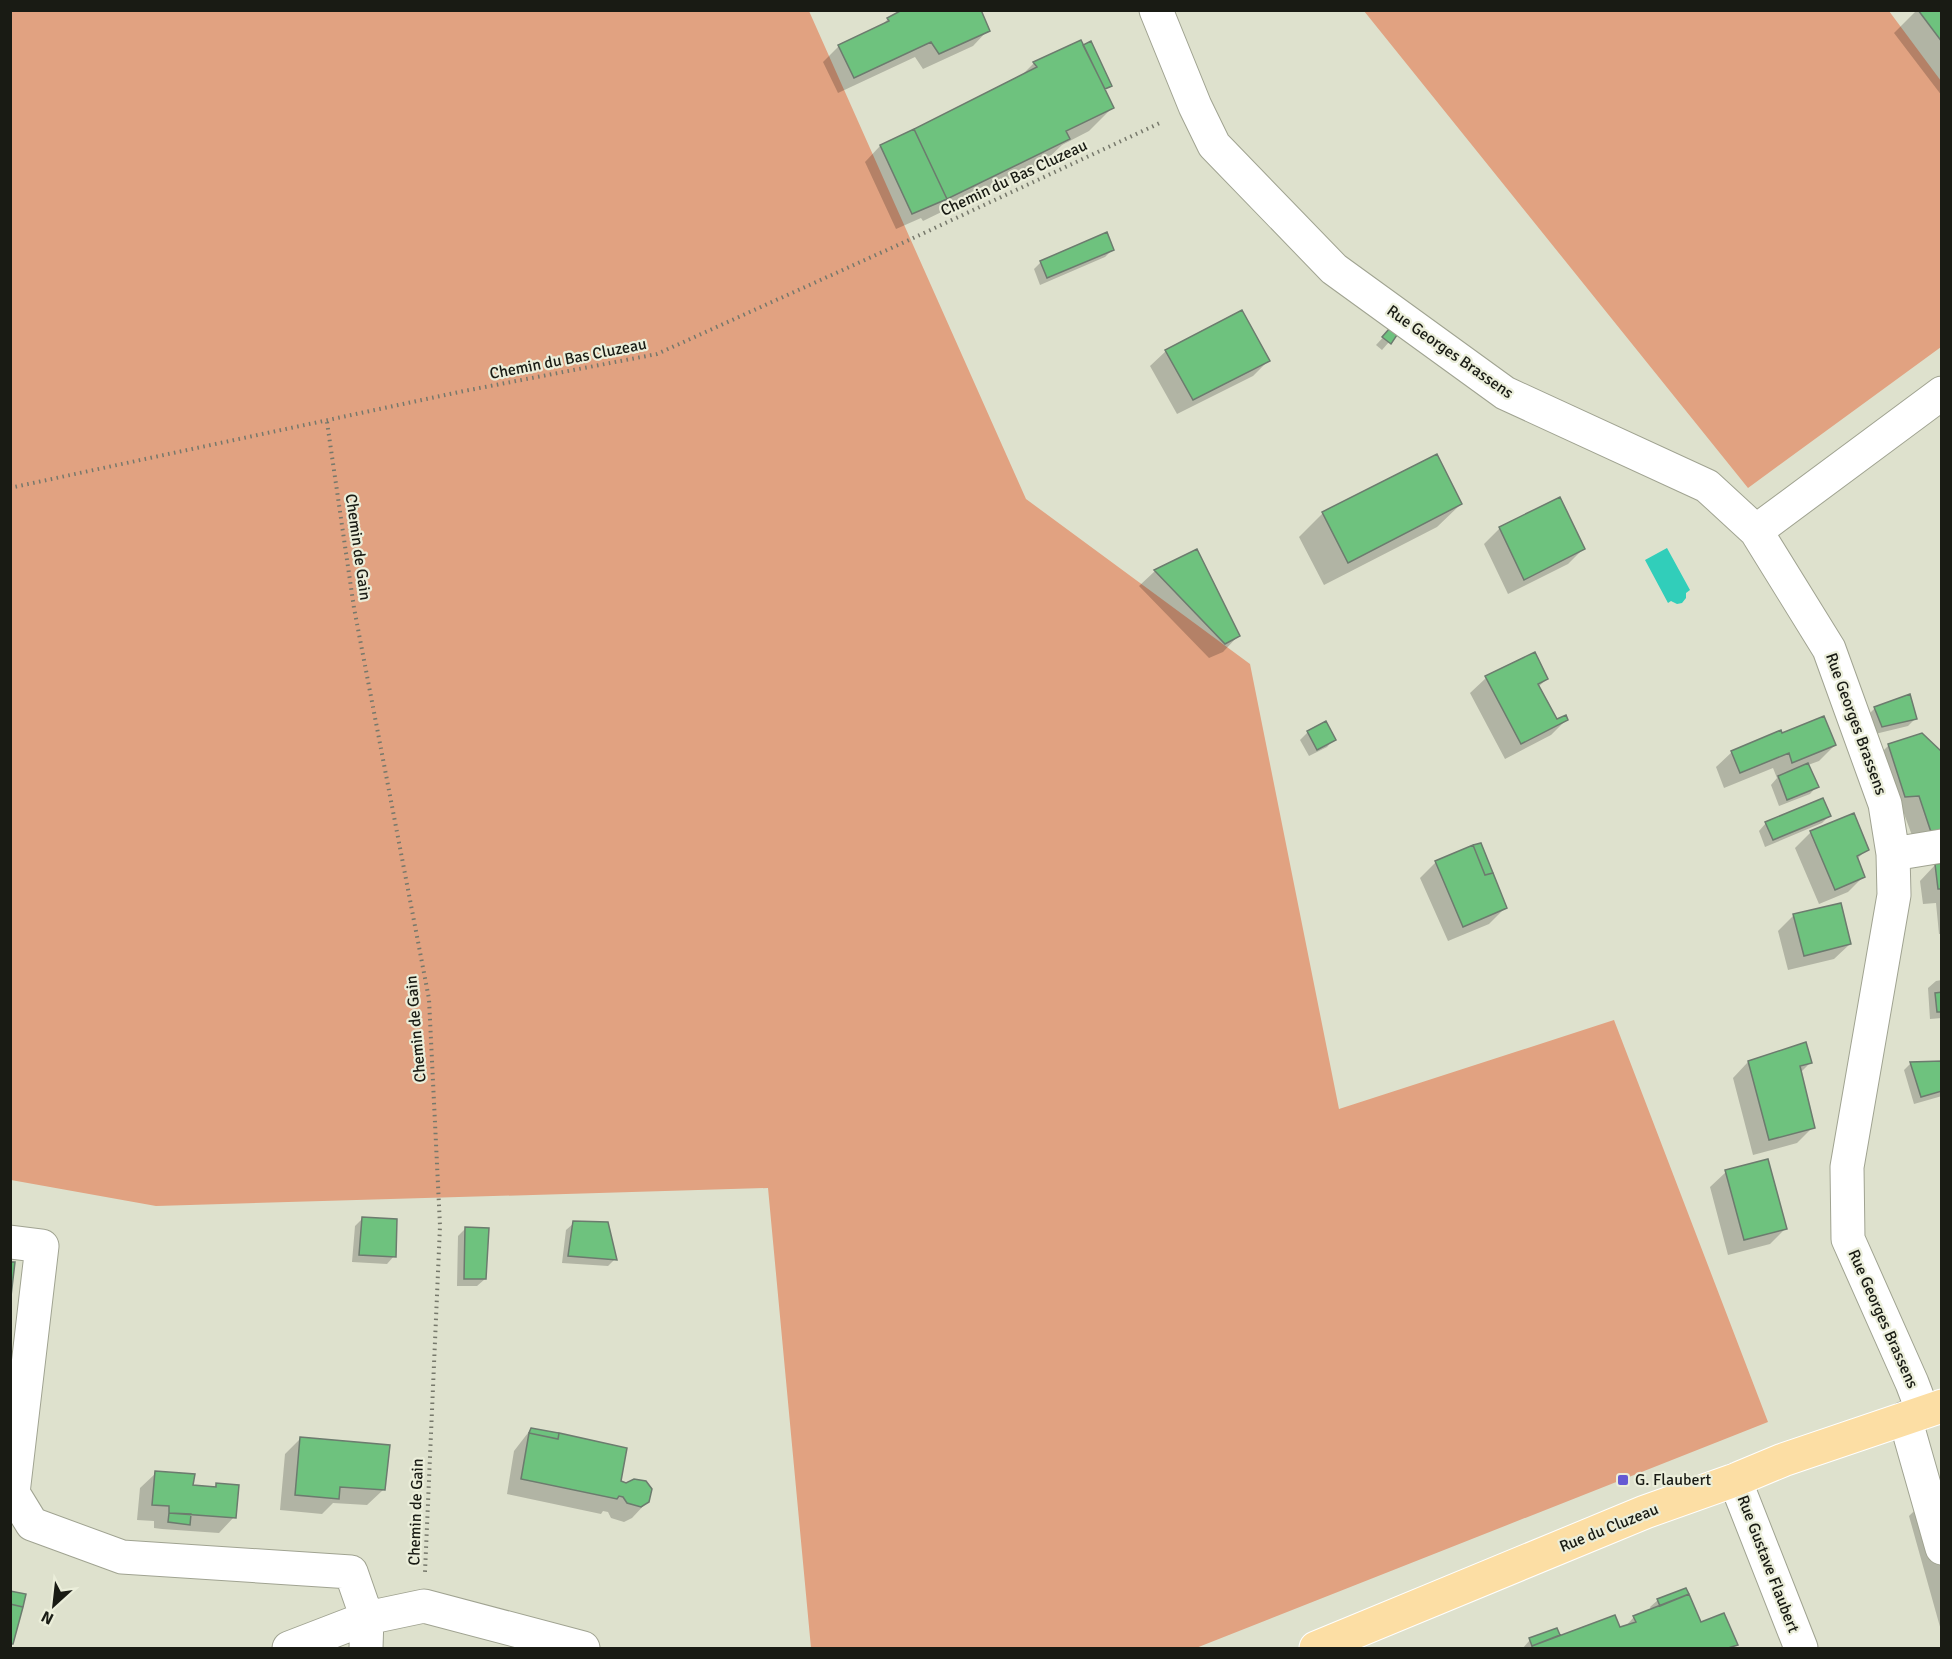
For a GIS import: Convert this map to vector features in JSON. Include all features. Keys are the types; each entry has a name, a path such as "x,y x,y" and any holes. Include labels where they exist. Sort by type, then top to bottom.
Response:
{"main road":[{"name":"Rue du Cluzeau","path":"1316,1648 1645,1512 1783,1460 1923,1412"}],"street":[{"name":"Rue Georges Brassens","path":"1156,10 1214,146 1334,269 1505,393 1707,486 1756,531 1829,649 1885,804 1893,854 1894,895 1847,1167 1848,1239 1923,1412 1941,1548"},
{"path":"1756,531 1941,393"},
{"path":"1893,854 1941,846"},
{"path":"10,1242 42,1245 12,1493 32,1524 122,1557 351,1572 367,1633"},
{"name":"Rue Gustave Flaubert","path":"1735,1480 1801,1648"},
{"path":"289,1648 367,1633 424,1606 583,1648"}],"path":[{"name":"Chemin du Bas Cluzeau","path":"10,485 14,487 464,392 657,354 909,240 1195,106"},
{"name":"Chemin de Gain","path":"327,422 354,608 429,999 440,1226 424,1606"}],"shaded area":[{"path":"10,11 809,11 1026,499 1250,664 1339,1109 1614,1020 1768,1422 1196,1648 811,1648 768,1188 156,1206 11,1180"},
{"path":"1364,11 1889,11 1941,81 1941,347 1748,488"}],"water":[{"path":"1667,548 1690,590 1686,593 1686,598 1682,603 1677,604 1671,601 1668,603 1645,560"}],"building":[{"path":"902,10 981,10 990,31 939,54 931,42 854,78 838,45 889,21 887,18"},
{"path":"1918,10 1942,10 1942,42"},
{"path":"1081,40 1114,108 1066,131 1070,139 947,199 914,129 1037,67 1033,62"},
{"path":"1091,41 1112,86 1105,89 1083,45"},
{"path":"914,129 947,199 912,214 880,145"},
{"path":"1107,232 1114,250 1047,278 1040,261"},
{"path":"1242,310 1270,361 1193,400 1165,350"},
{"path":"1389,329 1397,335 1391,344 1382,337"},
{"path":"1437,454 1462,504 1348,563 1322,512"},
{"path":"1560,497 1585,549 1524,580 1499,527"},
{"path":"1197,549 1240,636 1225,644 1154,570"},
{"path":"1535,652 1548,679 1538,684 1557,719 1566,715 1568,720 1521,744 1485,676"},
{"path":"1910,694 1917,719 1882,727 1874,707"},
{"path":"1824,716 1836,745 1792,763 1789,753 1740,773 1731,751 1781,730 1782,733"},
{"path":"1326,721 1336,740 1317,750 1307,731"},
{"path":"1922,733 1942,752 1942,832 1932,835 1919,796 1905,797 1888,744"},
{"path":"1808,763 1819,787 1787,800 1778,776"},
{"path":"1823,798 1831,816 1773,840 1765,822"},
{"path":"1854,813 1869,850 1857,856 1865,877 1835,890 1810,831"},
{"path":"1481,843 1493,873 1485,875 1473,845"},
{"path":"1473,845 1485,875 1493,873 1507,908 1463,927 1435,861"},
{"path":"1942,863 1942,889 1938,889 1935,864"},
{"path":"1841,903 1851,944 1804,956 1793,914"},
{"path":"1942,992 1942,1012 1937,1012 1935,993"},
{"path":"1806,1042 1812,1063 1800,1066 1815,1128 1769,1140 1748,1061"},
{"path":"1942,1061 1942,1091 1921,1097 1910,1062"},
{"path":"1768,1159 1787,1229 1744,1240 1725,1170"},
{"path":"362,1217 397,1219 396,1257 359,1255"},
{"path":"573,1221 608,1222 617,1260 568,1256"},
{"path":"465,1227 489,1228 486,1279 464,1279"},
{"path":"10,1262 15,1262 10,1305"},
{"path":"531,1428 559,1433 558,1439 529,1433"},
{"path":"529,1433 558,1439 559,1433 627,1448 621,1481 626,1483 634,1479 646,1481 652,1489 649,1502 641,1507 627,1503 623,1497 619,1496 617,1499 521,1479"},
{"path":"300,1437 390,1445 385,1490 340,1487 339,1499 295,1495"},
{"path":"155,1471 195,1474 193,1485 216,1487 216,1483 239,1485 236,1518 169,1513 169,1506 152,1505"},
{"path":"169,1513 191,1514 190,1525 168,1522"},
{"path":"1686,1588 1689,1594 1660,1606 1657,1599"},
{"path":"10,1591 26,1594 23,1607 10,1604"},
{"path":"1689,1594 1701,1622 1724,1613 1738,1645 1728,1648 1532,1648 1532,1646 1615,1615 1620,1627 1636,1622 1633,1616"},
{"path":"10,1604 23,1607 13,1644 10,1644"},
{"path":"1557,1628 1560,1635 1532,1646 1529,1638"}],"place":[{"name":"G. Flaubert","path":"1623,1480"}]}
